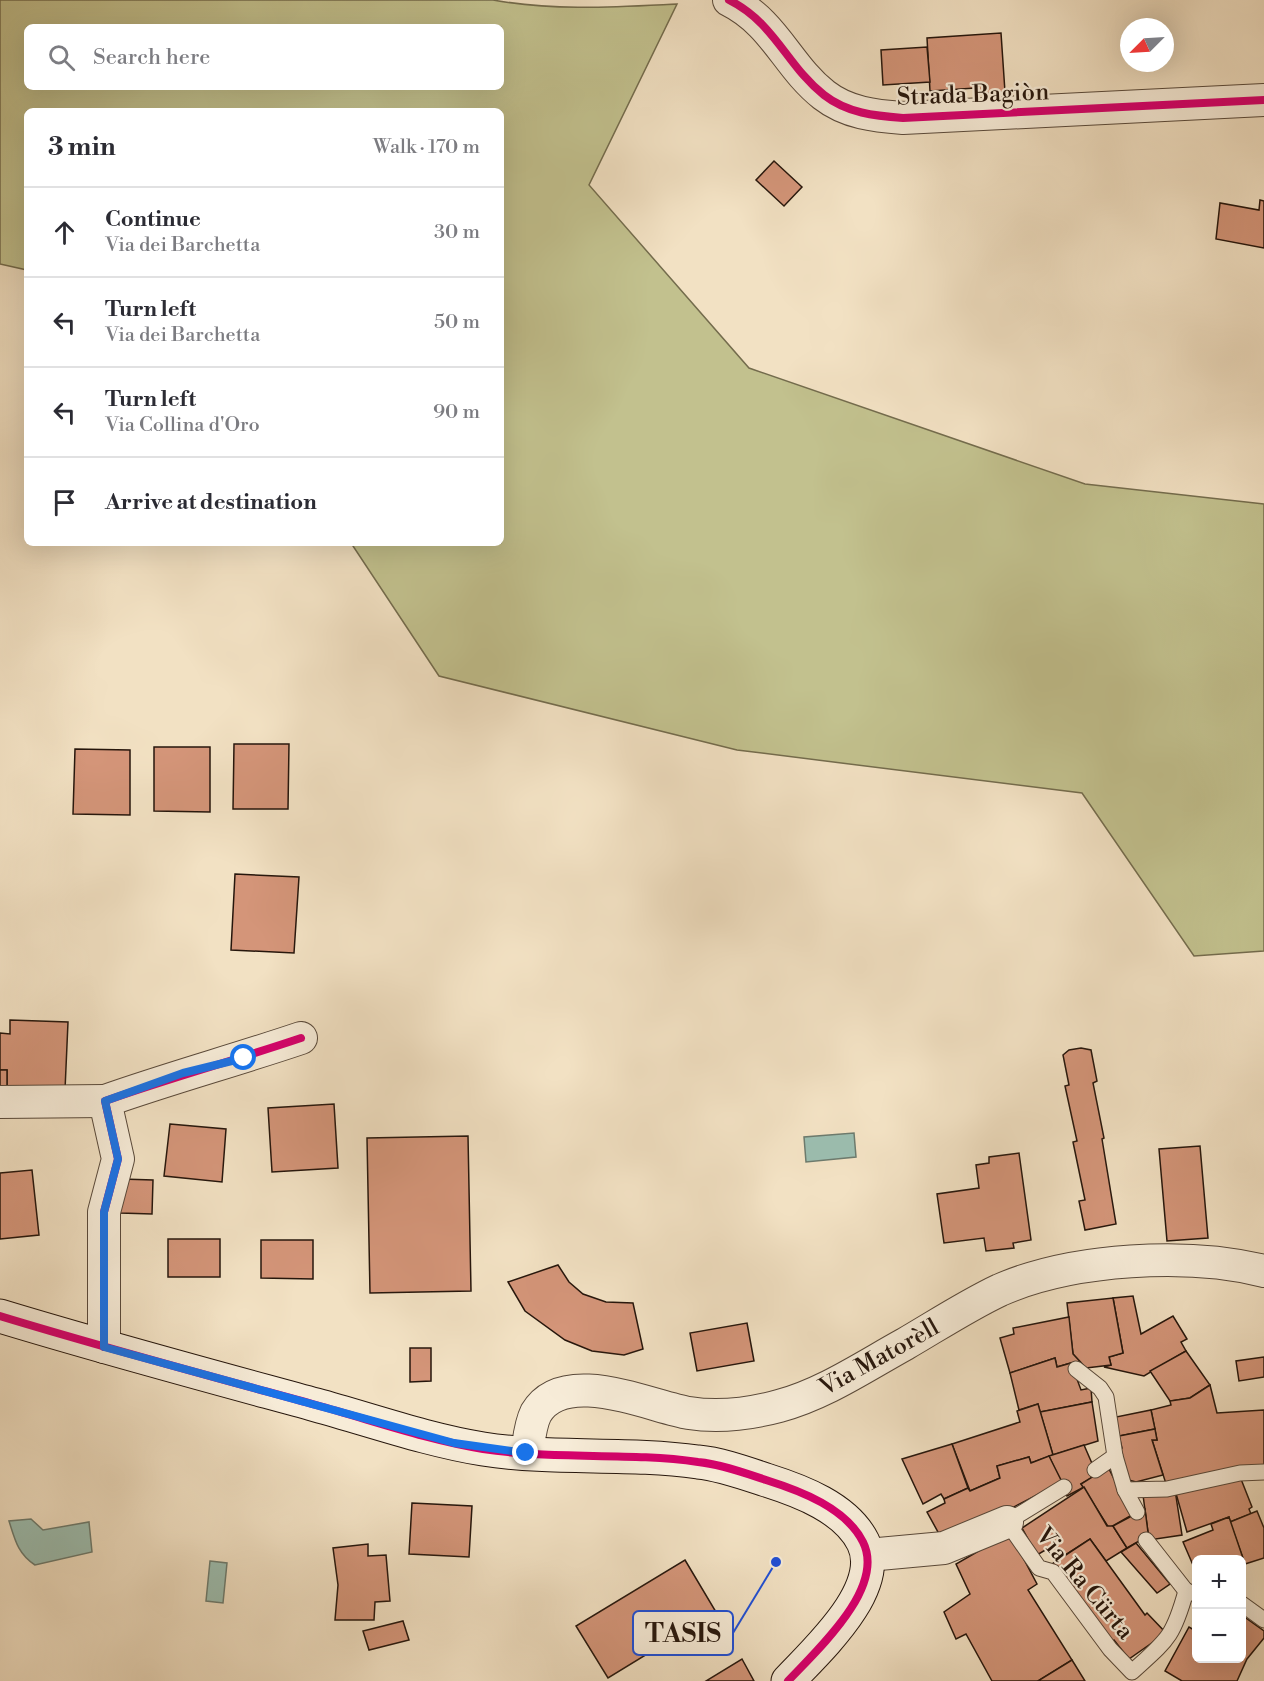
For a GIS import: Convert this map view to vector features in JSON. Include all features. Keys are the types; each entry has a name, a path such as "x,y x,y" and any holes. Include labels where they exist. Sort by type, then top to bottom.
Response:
{"street":[{"name":"Strada Bagiòn","path":"729,0 745,8 762,22 823,95 843,106 870,116 903,118 1264,100"},
{"path":"0,1102 105,1101 183,1073 244,1058 301,1038"},
{"path":"104,1347 104,1212 118,1159 105,1101"},
{"name":"Via Matorèll","path":"526,1453 537,1411 565,1392 597,1390 691,1413 720,1416 754,1413 792,1402 827,1387 1000,1290 1060,1271 1110,1263 1189,1262 1229,1264 1264,1272"},
{"path":"0,1316 104,1347 454,1443 526,1453 700,1462 767,1480 817,1500 839,1515 856,1531 868,1555 869,1570 855,1601 835,1630 788,1681"},
{"path":"868,1555 944,1548 1006,1522"}],"lane":[{"path":"1076,1369 1100,1388 1106,1397 1115,1456 1125,1490 1137,1512"},
{"path":"1095,1470 1115,1456"},
{"path":"1125,1490 1167,1489 1240,1473 1264,1472"},
{"path":"1006,1522 1064,1487"},
{"name":"Via Ra Cürta","path":"1006,1522 1039,1568 1053,1572 1110,1649 1131,1672 1169,1638 1191,1593"},
{"path":"1146,1540 1191,1593"},
{"path":"1246,1607 1264,1620"}],"shaded area":[{"path":"0,0 493,0 539,6 585,7 677,4 589,185 749,368 1085,484 1264,504 1264,951 1194,956 1082,793 737,750 439,676 353,546 504,546 504,108 24,108 24,269 0,264"},
{"path":"854,1133 856,1157 806,1162 804,1137"},
{"path":"31,1519 43,1530 89,1522 92,1552 35,1565 21,1551 9,1521"},
{"path":"210,1561 227,1563 223,1603 206,1601"}],"building":[{"path":"1001,33 1005,92 976,94 975,88 930,91 927,38"},
{"path":"927,47 930,82 883,85 881,50"},
{"path":"774,161 802,187 784,206 756,180"},
{"path":"1260,200 1264,201 1264,248 1216,239 1220,203 1259,210"},
{"path":"234,744 289,744 288,809 233,809"},
{"path":"154,747 210,747 210,812 154,811"},
{"path":"75,749 130,750 130,815 73,814"},
{"path":"235,874 299,877 294,953 231,950"},
{"path":"10,1020 68,1022 65,1090 7,1089 7,1070 0,1070 0,1033 10,1034"},
{"path":"1081,1048 1091,1050 1097,1081 1093,1083 1104,1138 1102,1139 1116,1224 1085,1230 1079,1201 1085,1200 1073,1142 1077,1141 1065,1086 1069,1085 1063,1055 1069,1050"},
{"path":"0,1070 7,1070 7,1089 0,1089"},
{"path":"334,1104 338,1168 272,1172 268,1108"},
{"path":"170,1124 226,1129 222,1182 164,1176"},
{"path":"468,1136 471,1291 370,1293 367,1138"},
{"path":"1200,1146 1208,1238 1167,1241 1159,1149"},
{"path":"1019,1153 1031,1240 1013,1243 1014,1248 986,1251 984,1238 944,1243 937,1194 979,1188 976,1165 989,1163 989,1157"},
{"path":"32,1170 39,1235 0,1239 0,1173"},
{"path":"121,1179 153,1180 152,1214 120,1213"},
{"path":"168,1239 220,1239 220,1277 168,1277"},
{"path":"261,1240 313,1240 313,1279 261,1278"},
{"path":"558,1265 569,1282 583,1294 606,1302 633,1303 643,1349 624,1355 592,1351 565,1340 525,1311 508,1282"},
{"path":"1133,1296 1141,1334 1173,1316 1187,1339 1181,1342 1186,1351 1144,1376 1104,1367 1111,1365 1109,1357 1123,1353 1113,1298"},
{"path":"1113,1298 1123,1353 1109,1357 1111,1365 1086,1368 1073,1354 1067,1303"},
{"path":"1069,1317 1073,1354 1085,1367 1073,1370 1071,1363 1057,1367 1055,1358 1010,1373 1000,1338 1014,1334 1013,1328"},
{"path":"747,1323 754,1361 697,1371 690,1333"},
{"path":"410,1348 431,1348 431,1381 410,1382"},
{"path":"1186,1351 1210,1385 1190,1398 1170,1401 1150,1371"},
{"path":"1264,1357 1264,1377 1239,1381 1236,1361"},
{"path":"1055,1358 1057,1367 1071,1363 1081,1390 1091,1388 1092,1402 1040,1412 1038,1404 1019,1410 1010,1373"},
{"path":"1210,1385 1217,1413 1264,1410 1264,1468 1167,1487 1152,1440 1157,1440 1151,1410 1171,1405 1170,1401 1190,1398"},
{"path":"1092,1402 1098,1441 1053,1455 1040,1412"},
{"path":"1038,1404 1053,1455 1031,1463 1029,1457 997,1466 1000,1478 970,1491 952,1444 1020,1422 1017,1411"},
{"path":"1151,1410 1155,1429 1119,1436 1116,1417"},
{"path":"1155,1429 1157,1440 1152,1440 1163,1475 1136,1482 1125,1479 1118,1448 1122,1448 1119,1436"},
{"path":"952,1444 968,1488 944,1499 941,1494 923,1504 902,1459"},
{"path":"1084,1445 1097,1475 1081,1484 1084,1487 1067,1496 1049,1456"},
{"path":"1049,1456 1062,1482 944,1543 927,1512 945,1503 944,1499 968,1488 970,1491 1000,1478 997,1466 1029,1457 1031,1463"},
{"path":"1108,1467 1132,1515 1109,1528 1081,1484"},
{"path":"1239,1474 1252,1507 1249,1509 1251,1514 1230,1522 1229,1517 1187,1532 1175,1490"},
{"path":"1084,1487 1107,1526 1113,1526 1127,1548 1106,1561 1090,1539 1056,1561 1047,1549 1037,1555 1022,1528"},
{"path":"1175,1490 1182,1535 1149,1540 1143,1495"},
{"path":"412,1503 472,1506 469,1557 409,1554"},
{"path":"1145,1509 1149,1540 1139,1541 1127,1548 1113,1526"},
{"path":"1257,1511 1264,1528 1264,1558 1246,1564 1246,1555 1242,1555 1230,1522"},
{"path":"1229,1517 1242,1555 1192,1555 1192,1563 1183,1542 1213,1530 1211,1524"},
{"path":"1010,1533 1037,1584 1028,1590 1072,1660 1038,1681 992,1681 966,1634 956,1639 944,1612 970,1594 956,1564"},
{"path":"1090,1539 1145,1615 1147,1613 1166,1633 1129,1659 1114,1640 1109,1644 1052,1564"},
{"path":"1136,1543 1170,1584 1157,1593 1121,1552"},
{"path":"368,1544 368,1556 386,1555 390,1601 375,1602 374,1620 335,1620 338,1585 333,1548"},
{"path":"685,1560 716,1612 608,1678 576,1626"},
{"path":"1246,1618 1264,1631 1264,1638 1246,1661"},
{"path":"403,1621 409,1640 369,1650 363,1631"},
{"path":"1189,1627 1192,1629 1192,1663 1245,1663 1237,1681 1182,1681 1165,1671"},
{"path":"742,1659 754,1681 706,1681"},
{"path":"1072,1660 1085,1681 1038,1681"}],"cycle path":[{"path":"729,0 758,20 811,84 824,95 842,106 872,115 903,118 1264,100"},
{"path":"104,1347 104,1212 118,1159 105,1101 301,1038"},
{"path":"0,1316 118,1351 462,1445 537,1454 644,1457 706,1463 780,1484 808,1495 846,1520 863,1542 868,1560 865,1579 845,1617 831,1636 788,1681"}],"place":[{"name":"TASIS","path":"776,1562"}],"route":[{"path":"244,1058 183,1073 105,1101 118,1159 104,1212 104,1347 454,1443 484,1449 526,1453"}]}
